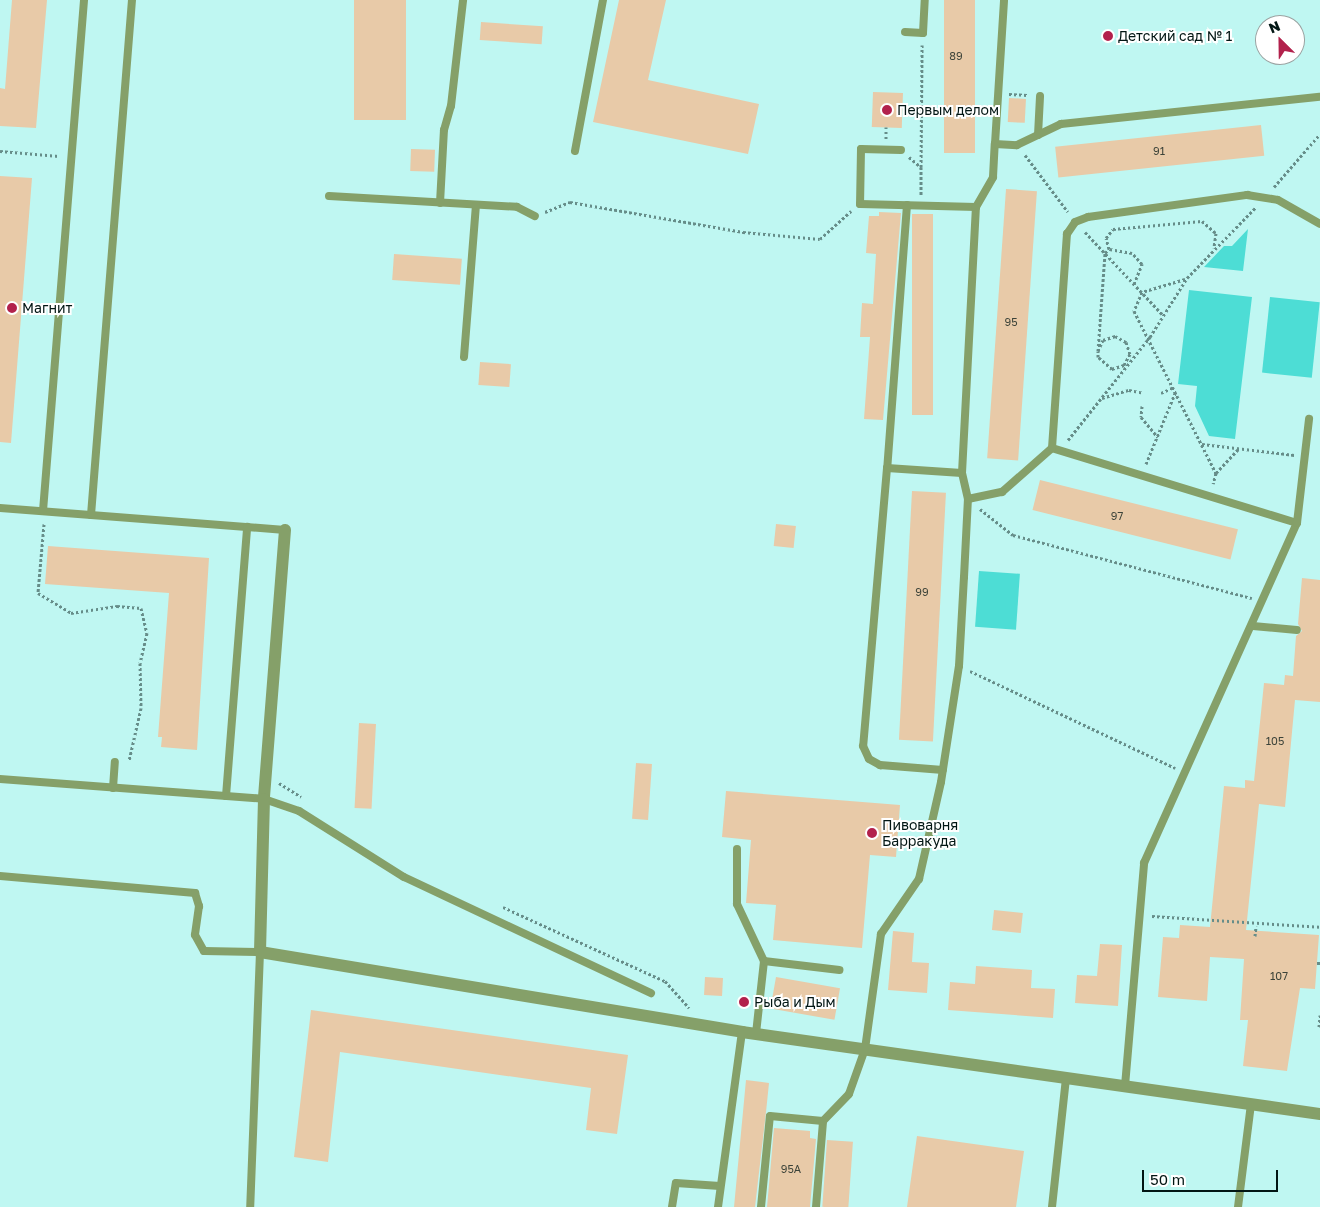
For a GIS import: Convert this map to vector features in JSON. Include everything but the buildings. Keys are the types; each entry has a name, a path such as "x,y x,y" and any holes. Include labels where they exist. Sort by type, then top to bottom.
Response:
{"street":[{"path":"285,530 264,799 260,952 742,1032 1320,1114"}],"lane":[{"path":"44,511 84,0"},
{"path":"91,515 132,0"},
{"path":"440,202 444,130 452,106 463,0"},
{"path":"575,151 604,0"},
{"path":"905,32 924,33 925,0"},
{"path":"816,1207 823,1121 849,1094 865,1050 881,934 919,879 943,770 959,666 968,499 962,474 976,207 992,176 1004,0"},
{"path":"1038,135 1040,96"},
{"path":"995,144 1017,146 1061,124 1320,97"},
{"path":"901,150 861,149 860,204 976,207"},
{"path":"968,499 1002,492 1052,448 1067,234 1075,222 1247,195 1266,197 1320,224"},
{"path":"329,196 517,207 535,216"},
{"path":"464,357 476,205"},
{"path":"907,205 888,468 863,746 869,759 880,765 943,770"},
{"path":"1125,1086 1144,863 1182,771 1254,626 1297,523 1309,419"},
{"path":"1052,448 1297,523"},
{"path":"888,468 962,474"},
{"path":"0,508 285,530"},
{"path":"226,796 247,527"},
{"path":"1254,626 1297,630"},
{"path":"113,788 115,762"},
{"path":"0,779 264,799 298,812 404,877 651,993"},
{"path":"737,848 737,904 764,961 756,1033"},
{"path":"0,876 195,893 199,906 195,935 204,951 260,952 250,1207"},
{"path":"764,961 839,970"},
{"path":"718,1207 742,1032"},
{"path":"1052,1207 1066,1078"},
{"path":"1238,1207 1251,1104"},
{"path":"761,1207 770,1116 823,1121"},
{"path":"672,1207 676,1183 720,1186"}],"path":[{"path":"921,205 919,84 924,33"},
{"path":"998,93 1040,96"},
{"path":"1052,448 1071,439 1129,361 1150,337 1187,278 1266,197 1320,134"},
{"path":"1017,146 1075,222 1163,315"},
{"path":"901,150 921,166"},
{"path":"0,151 71,156"},
{"path":"535,216 570,202 743,232 820,239 860,204"},
{"path":"1109,249 1106,238 1113,229 1191,219 1212,226 1216,241 1213,251"},
{"path":"1109,249 1105,253 1098,351 1106,367 1119,368 1129,361"},
{"path":"1109,249 1138,257 1142,272 1134,284"},
{"path":"1187,278 1142,292 1134,311 1136,321 1150,337 1216,473"},
{"path":"1098,351 1103,340 1121,338 1129,348 1129,361"},
{"path":"1161,393 1175,389"},
{"path":"1140,475 1158,438 1175,389"},
{"path":"1102,398 1129,390 1144,393"},
{"path":"1142,406 1140,417 1158,438"},
{"path":"1202,444 1304,456"},
{"path":"1209,496 1216,473 1239,448"},
{"path":"968,499 1013,535 1263,602"},
{"path":"44,511 38,594 70,613 117,606 140,608 147,633 126,789"},
{"path":"959,666 1182,771"},
{"path":"266,774 306,800"},
{"path":"498,905 665,982 704,1025"},
{"path":"1139,915 1256,926 1274,923 1320,927"},
{"path":"1255,936 1256,926"},
{"path":"1319,1027 1320,1015"}],"shaded area":[{"path":"1248,229 1243,271 1204,267 1224,246 1232,246"},
{"path":"1189,290 1252,297 1235,439 1209,436 1195,406 1197,386 1178,384"},
{"path":"1270,297 1320,302 1312,378 1262,373"},
{"path":"979,571 1020,574 1016,630 975,627"}],"place":[{"name":"Детский сад № 1","path":"1108,36"},
{"name":"Первым делом","path":"887,110"},
{"name":"Магнит","path":"12,308"},
{"name":"Пивоварня Барракуда","path":"872,833"},
{"name":"Рыба и Дым","path":"744,1002"}]}
